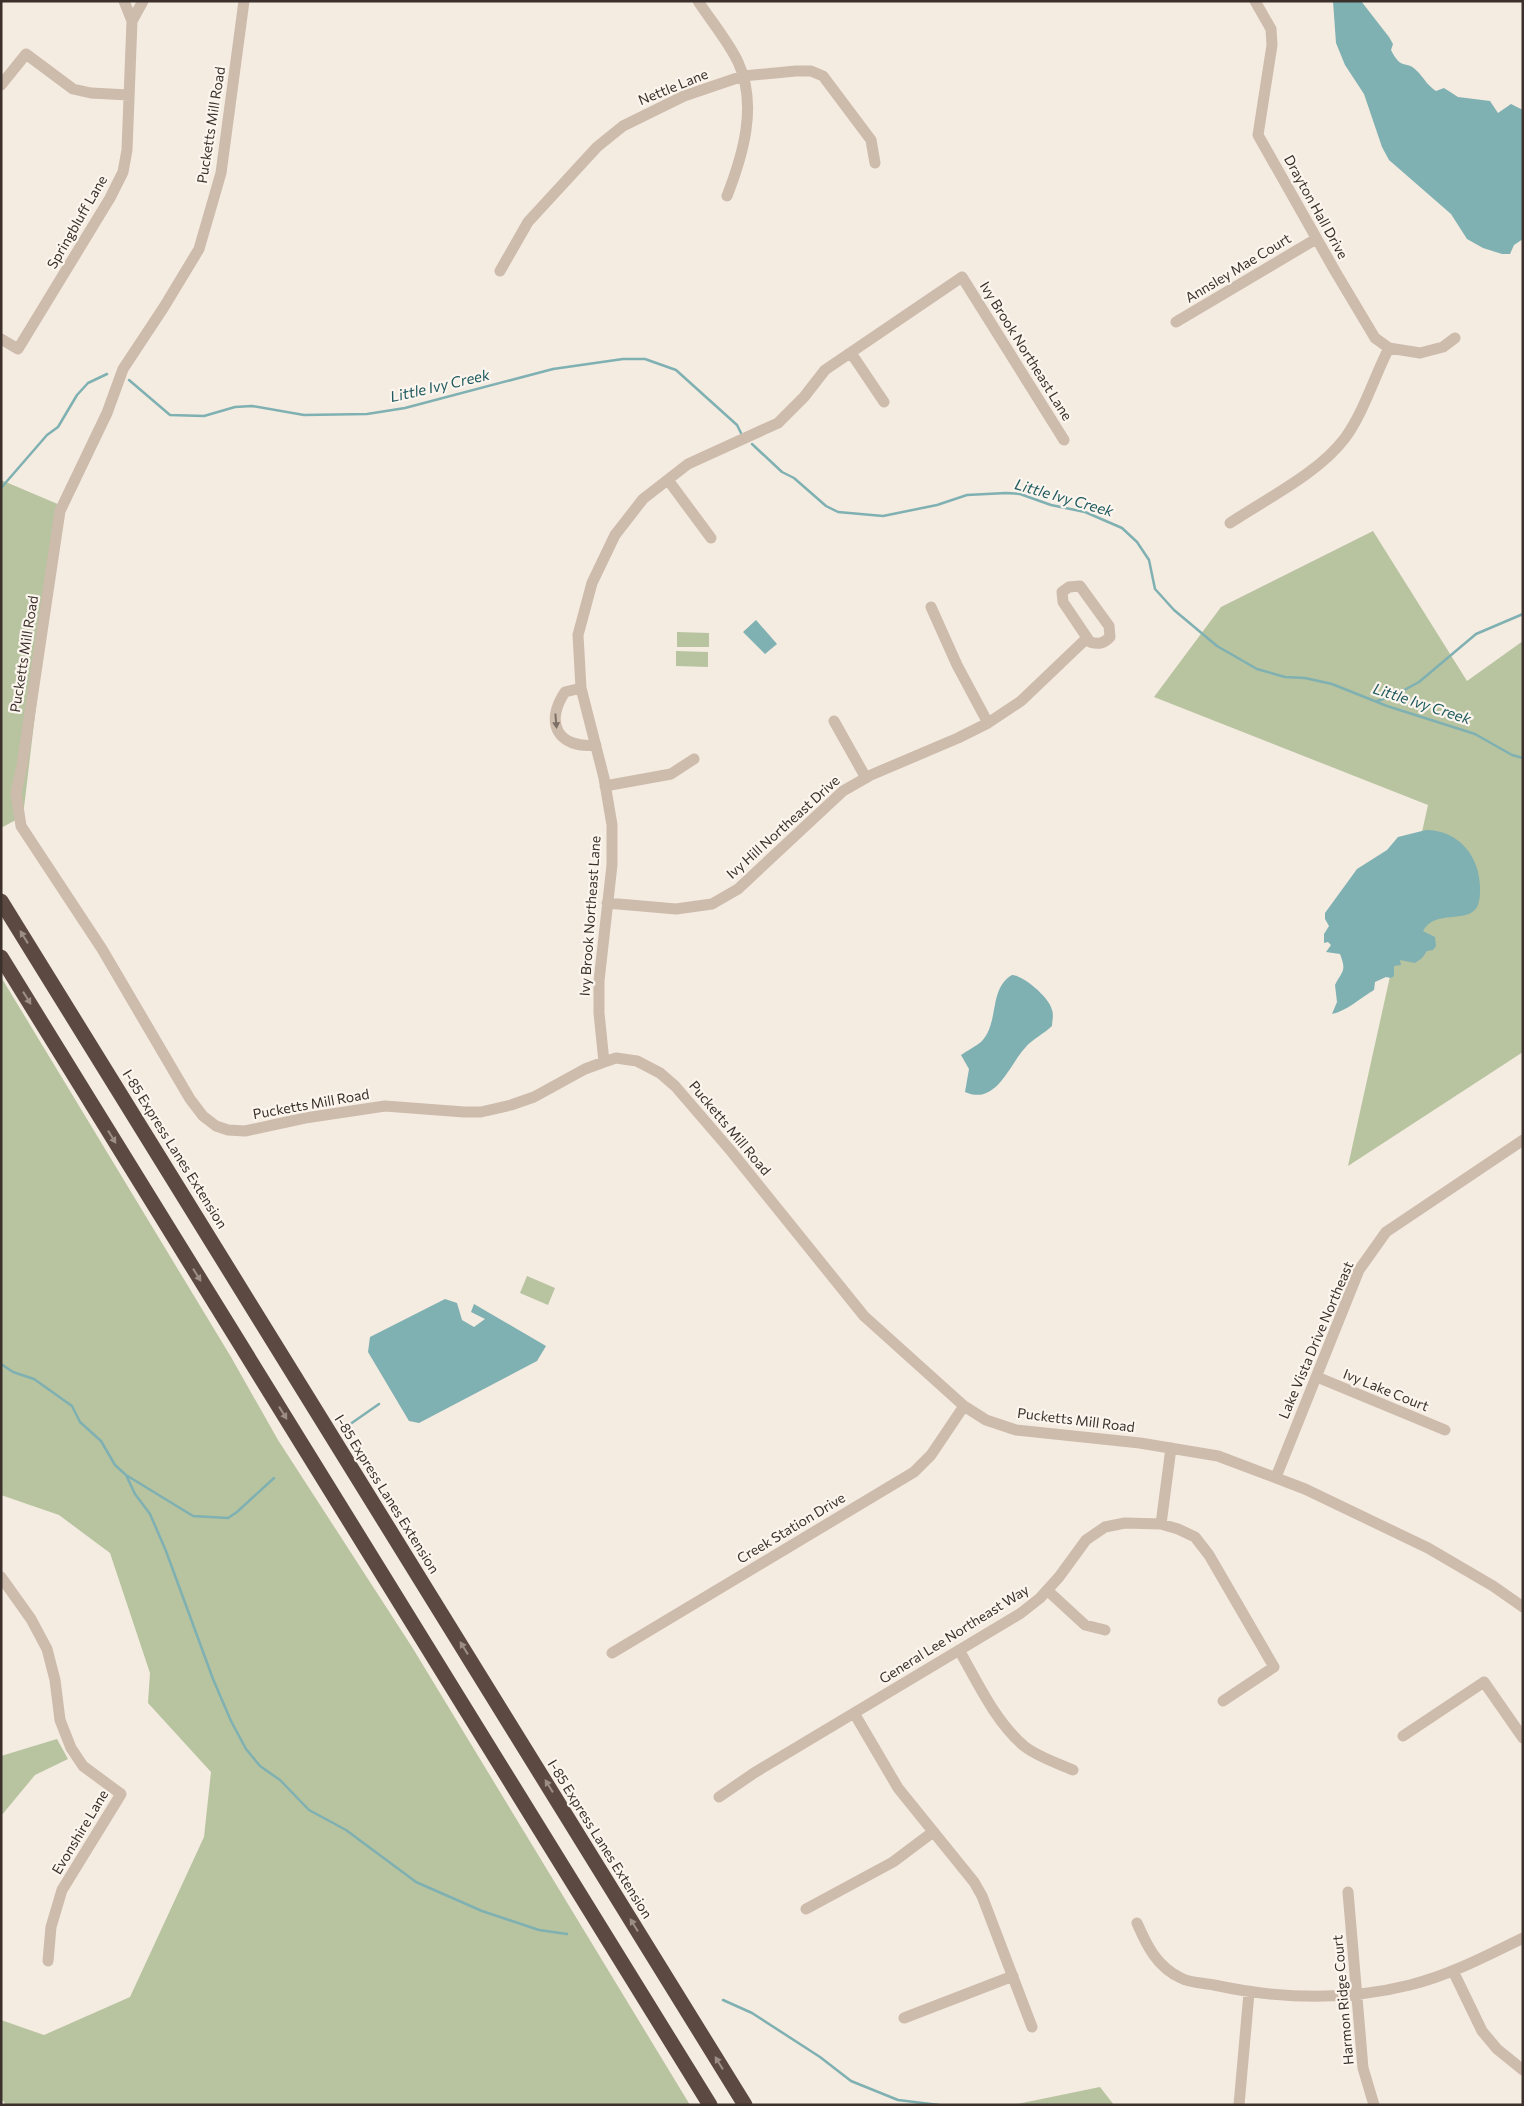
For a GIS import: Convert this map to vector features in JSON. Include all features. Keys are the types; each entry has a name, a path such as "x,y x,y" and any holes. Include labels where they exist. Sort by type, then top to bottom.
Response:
{"highway":[{"name":"I-85 Express Lanes Extension","path":"1,901 745,2105"},
{"path":"1,957 710,2105"}],"street":[{"name":"Springbluff Lane","path":"1,339 18,349 110,198 123,172 127,150 132,21 124,1"},
{"name":"Springbluff Lane","path":"132,21 144,1"},
{"name":"Pucketts Mill Road","path":"244,1 221,173 199,249 123,369 107,413 60,511 16,793 21,826 102,949 190,1099 203,1116 216,1126 228,1130 245,1131 305,1118 385,1106 481,1112 534,1097 585,1069 616,1058 637,1061 660,1073 675,1086 731,1151 864,1316 964,1406 986,1420 1016,1430 1171,1448 1218,1456 1276,1477 1428,1548 1493,1586 1523,1607"},
{"path":"698,1 738,62 747,106 746,134 740,163 728,196"},
{"name":"Drayton Hall Drive","path":"1255,1 1271,29 1272,45 1258,135 1316,239 1375,338 1388,348"},
{"path":"1,85 26,54 73,89 91,93 129,94"},
{"name":"Nettle Lane","path":"500,271 528,222 597,147 623,126 684,96 742,76 811,71 823,76 871,140 875,163"},
{"name":"Annsley Mae Court","path":"1176,322 1316,239"},
{"name":"Ivy Brook Northeast Lane","path":"604,1062 599,1013 599,981 612,865 612,825 596,745 581,688 578,635 592,583 615,535 644,499 688,464 778,423 804,397 826,370 962,277 1064,440"},
{"path":"1230,523 1308,472 1330,454 1345,438 1388,348 1420,353 1443,346 1455,338"},
{"path":"851,353 884,402"},
{"path":"668,480 711,538"},
{"path":"1080,586 1110,626 1110,637 1105,642 1097,644 1090,642 1087,638 1062,602 1062,592 1069,588 1080,586"},
{"path":"931,607 957,665 988,723"},
{"name":"Ivy Hill Northeast Drive","path":"607,903 676,909 712,904 738,890 843,791 866,778 988,723 1021,701 1087,638"},
{"path":"581,688 565,692 556,704 554,719 557,730 568,741 580,746 596,745"},
{"path":"834,721 866,778"},
{"path":"605,786 671,774 694,759"},
{"name":"Lake Vista Drive Northeast","path":"1276,1477 1359,1270 1386,1232 1523,1140"},
{"name":"Ivy Lake Court","path":"1317,1377 1445,1430"},
{"name":"Creek Station Drive","path":"612,1653 914,1472 930,1455 964,1406"},
{"path":"1161,1524 1171,1448"},
{"name":"General Lee Northeast Way","path":"719,1797 754,1772 1021,1612 1047,1590 1086,1540 1105,1527 1125,1522 1161,1524 1178,1528 1195,1537 1209,1555 1274,1667 1222,1701"},
{"name":"Evonshire Lane","path":"1,1577 31,1619 47,1649 55,1680 60,1720 71,1748 83,1766 121,1794 62,1890 51,1927 48,1961"},
{"path":"1047,1590 1085,1625 1106,1630"},
{"path":"959,1650 1002,1723 1025,1747 1073,1770"},
{"path":"1403,1736 1484,1682 1523,1738"},
{"path":"854,1713 898,1788 974,1882 982,1896 1032,2027"},
{"path":"806,1909 894,1862 933,1832"},
{"name":"Harmon Ridge Court","path":"1348,1892 1363,2068 1374,2105"},
{"path":"1137,1923 1148,1951 1165,1967 1181,1978 1250,1993 1323,1997 1357,1996 1411,1985 1453,1971 1523,1938"},
{"path":"1453,1971 1482,2031 1497,2049 1523,2070"},
{"path":"904,2018 1013,1976"},
{"path":"1239,2105 1250,1993"}],"green space":[{"path":"1,480 60,505 23,816 1,828"},
{"path":"1373,531 1467,681 1523,641 1523,1052 1348,1166 1428,805 1154,697 1221,607"},
{"path":"677,632 709,633 709,647 677,647"},
{"path":"676,651 708,652 708,667 676,666"},
{"path":"1,977 231,1357 278,1440 412,1647 690,2105 6,2105 1,2098 1,2020 44,2035 130,1997 204,1837 211,1772 148,1703 150,1673 110,1553 59,1515 1,1495"},
{"path":"527,1276 555,1288 548,1305 520,1293"},
{"path":"57,1739 68,1759 35,1775 1,1816 1,1756"},
{"path":"1100,2087 1114,2105 1012,2105"}],"water":[{"path":"1333,1 1361,1 1389,37 1393,44 1391,50 1398,61 1413,68 1436,91 1444,88 1458,97 1490,101 1498,113 1511,104 1523,110 1523,239 1514,245 1510,254 1502,254 1483,248 1467,239 1451,214 1389,160 1382,147 1364,94 1345,65 1336,43"},
{"path":"756,620 777,644 765,654 743,632"},
{"path":"1426,830 1438,831 1458,840 1472,856 1479,877 1480,895 1477,907 1466,915 1443,918 1428,924 1423,931 1435,937 1436,946 1433,950 1427,951 1415,963 1400,960 1401,965 1394,966 1394,976 1375,982 1374,990 1348,1007 1332,1014 1337,1002 1335,985 1343,971 1343,964 1340,954 1326,952 1331,945 1328,942 1324,943 1324,934 1329,926 1325,919 1325,913 1357,869 1387,850 1398,837"},
{"path":"1012,975 1029,983 1046,999 1053,1012 1052,1026 1028,1045 1001,1082 993,1089 976,1095 965,1092 969,1069 961,1055 981,1042 987,1034 1000,989"},
{"path":"445,1299 457,1303 462,1320 474,1327 485,1319 471,1312 474,1304 546,1346 537,1361 419,1423 409,1421 368,1352 370,1337"}],"waterway":[{"name":"Little Ivy Creek","path":"129,380 170,415 204,416 235,407 252,406 304,415 367,414 405,408 553,369 623,359 645,359 676,370 737,425 741,433"},
{"name":"Little Ivy Creek","path":"1,488 47,435 58,427 77,395 88,383 107,374"},
{"name":"Little Ivy Creek","path":"752,444 782,472 794,478 826,506 838,512 883,516 937,505 967,495 1006,493 1020,494 1051,505 1085,512 1122,528 1137,542 1149,560 1155,589 1174,610 1217,646 1257,669 1285,677 1305,678 1332,684 1387,706 1475,734 1512,755 1523,758"},
{"path":"1377,701 1395,695 1419,682 1476,634 1523,614"},
{"path":"1,1364 13,1372 34,1379 72,1406 80,1422 101,1441 115,1465 126,1475 193,1516 228,1518 274,1478"},
{"path":"346,1427 379,1404"},
{"path":"126,1475 135,1494 150,1514 166,1551 213,1679 231,1721 246,1749 260,1766 280,1780 309,1810 346,1830 416,1882 482,1911 539,1930 567,1934"},
{"path":"723,2000 752,2013 820,2057 851,2081 898,2100 939,2105"}]}
